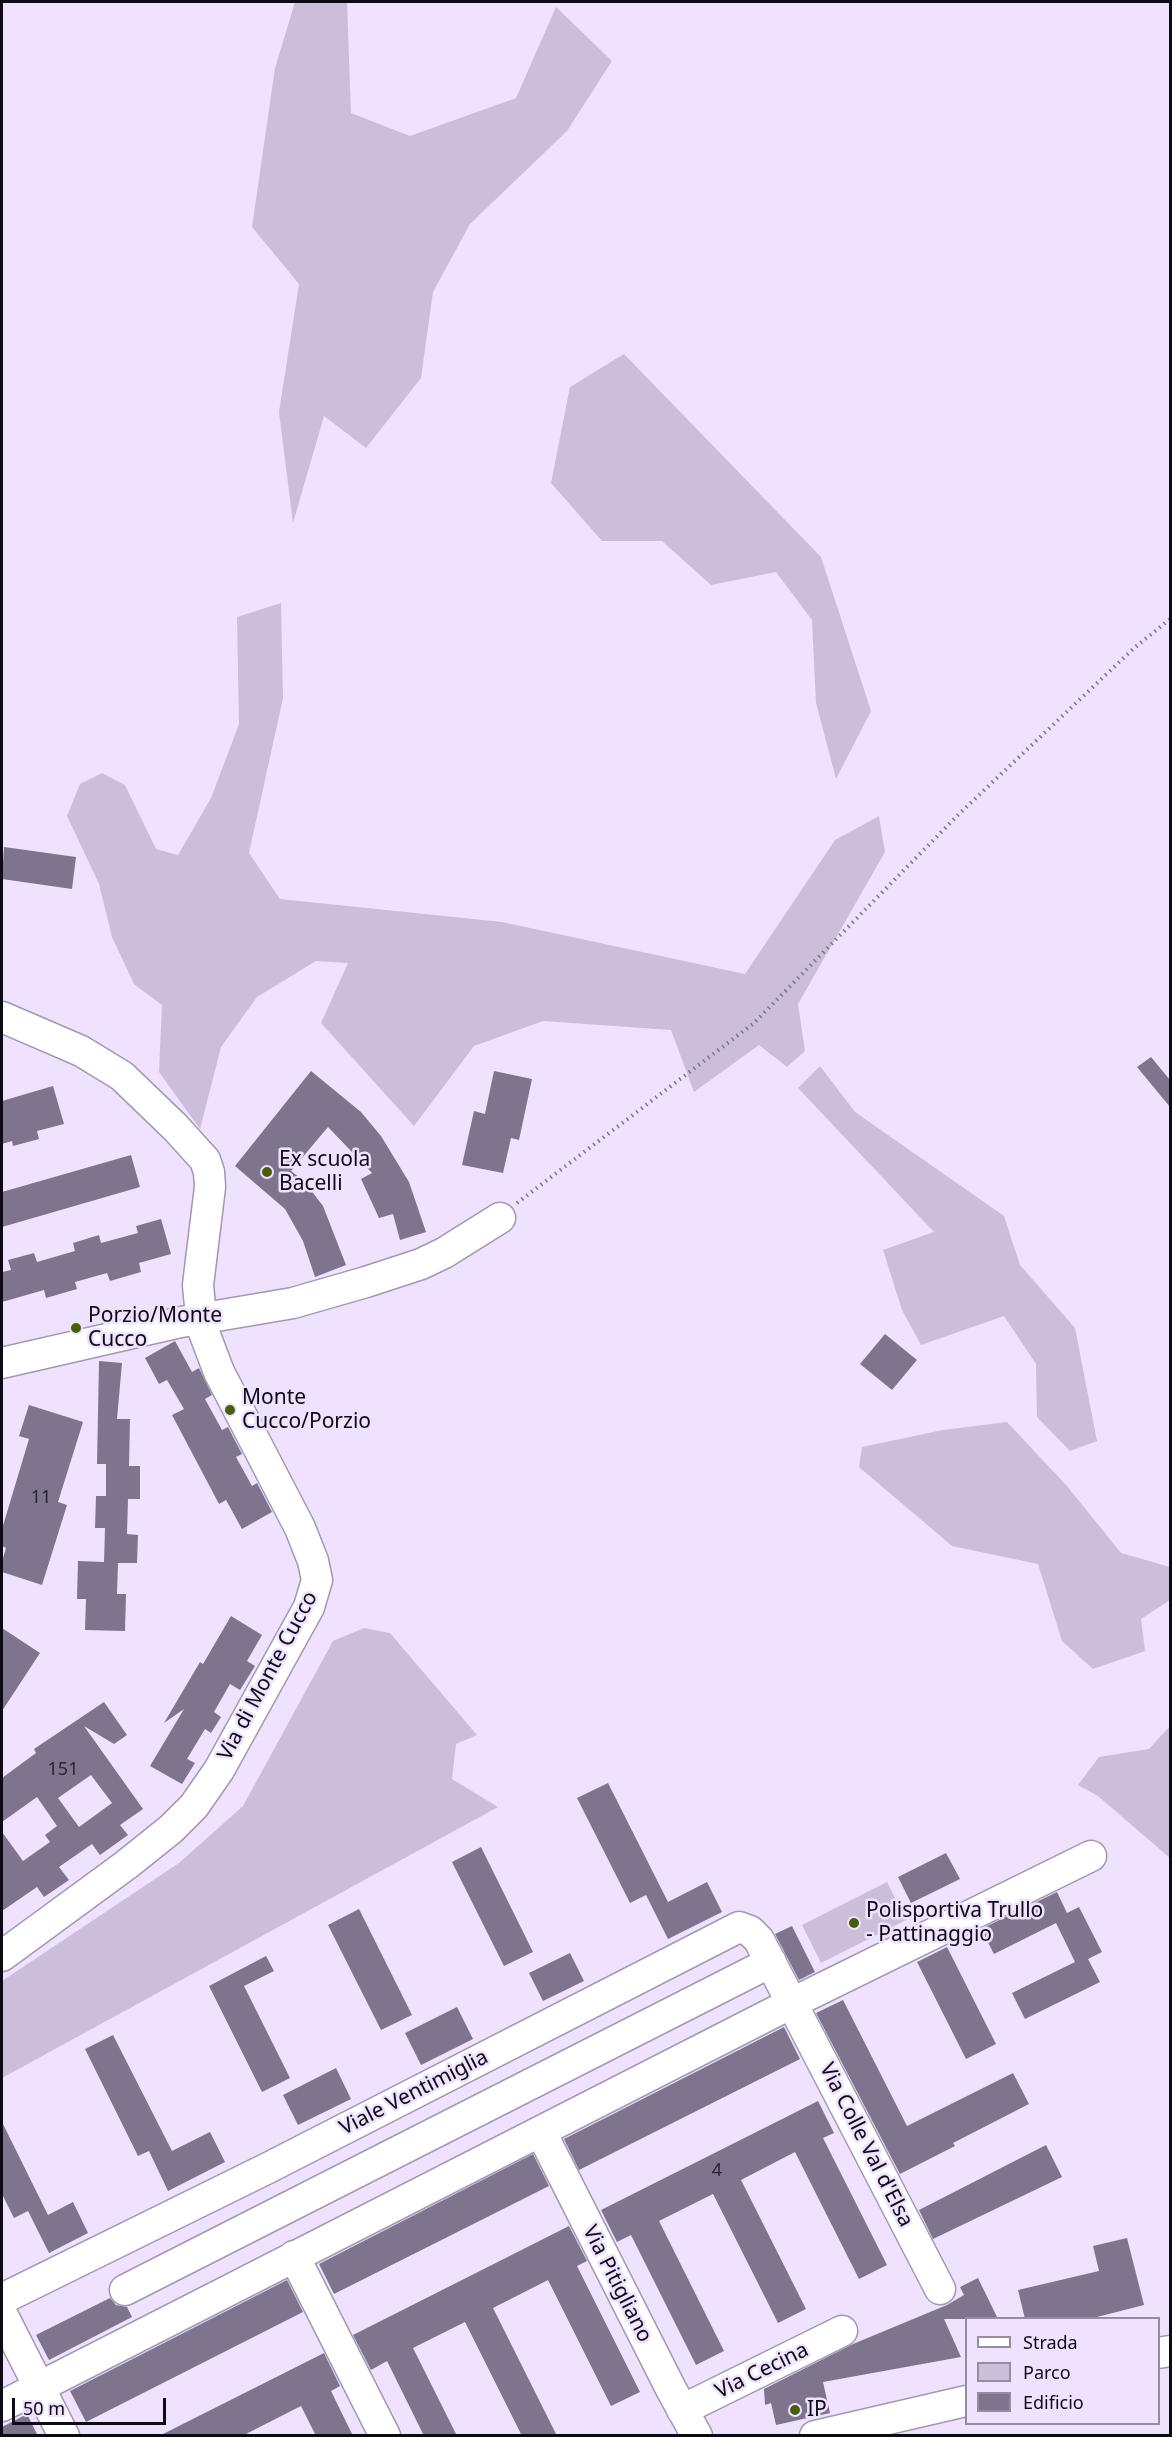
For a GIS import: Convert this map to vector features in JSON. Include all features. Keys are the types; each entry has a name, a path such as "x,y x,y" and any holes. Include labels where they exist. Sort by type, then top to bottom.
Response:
{"street":[{"name":"Via di Monte Cucco","path":"2,1017 81,1051 122,1076 175,1127 205,1160 210,1187 198,1285 200,1319 219,1372 300,1528 313,1561 317,1580 314,1597 219,1770 189,1811 171,1829 126,1864 2,1956"},
{"path":"2,1363 200,1319 293,1303 421,1264 444,1253 495,1221"},
{"path":"2,2406 792,2002 1091,1856"},
{"name":"Viale Ventimiglia","path":"2,2299 268,2168 735,1927 747,1929 755,1935 792,2002"},
{"path":"125,2290 771,1962"},
{"name":"Via Colle Val d'Elsa","path":"792,2002 940,2289"},
{"name":"Via Pitigliano","path":"541,2132 697,2436"},
{"path":"268,2168 288,2206"},
{"path":"294,2256 385,2436"},
{"path":"154,2275 177,2316"},
{"path":"2,2314 64,2436"},
{"name":"Via Cecina","path":"682,2410 842,2331"},
{"path":"815,2436 965,2401"}],"path":[{"path":"495,1221 754,1023 959,814 1132,649 1170,619"}],"green space":[{"path":"295,2 347,2 351,113 410,136 516,98 556,7 612,61 567,131 470,224 433,292 421,378 366,448 324,416 293,523 279,412 299,284 252,227 275,68"},
{"path":"624,354 821,557 871,711 836,779 816,703 812,620 776,572 711,585 662,541 602,541 551,483 570,387"},
{"path":"281,603 283,698 249,853 280,899 502,922 745,974 835,840 879,816 885,852 798,1004 805,1051 787,1067 759,1045 694,1092 671,1030 543,1021 474,1046 414,1126 321,1023 348,963 316,961 257,997 221,1047 200,1129 159,1072 162,1005 134,984 112,937 99,884 67,816 80,784 102,773 125,785 156,849 178,855 211,798 239,724 237,617"},
{"path":"820,1066 855,1112 1004,1216 1020,1265 1075,1328 1097,1441 1070,1451 1037,1417 1036,1364 1004,1316 921,1345 902,1310 883,1250 934,1232 798,1088"},
{"path":"1007,1422 1067,1486 1121,1553 1170,1567 1170,1600 1141,1619 1145,1651 1093,1669 1062,1641 1038,1564 952,1546 859,1467 862,1447 943,1430"},
{"path":"364,1628 390,1633 477,1735 456,1744 452,1779 498,1807 2,2078 2,1981 179,1863 243,1806 333,1641"},
{"path":"1170,1726 1170,1858 1098,1796 1078,1785 1099,1757 1149,1749"},
{"name":"Polisportiva Trullo - Pattinaggio","path":"887,1882 906,1920 821,1963 802,1925"}],"building":[{"path":"4,847 76,857 72,889 2,879"},
{"path":"1151,1057 1170,1080 1170,1107 1137,1067"},
{"name":"Ex scuola Bacelli","path":"311,1071 361,1112 381,1136 409,1182 426,1232 400,1240 393,1214 379,1218 361,1179 372,1173 328,1127 291,1171 303,1180 323,1206 346,1265 315,1277 303,1241 285,1209 235,1166"},
{"path":"494,1071 532,1079 519,1140 511,1138 503,1173 462,1165 474,1111 485,1114"},
{"path":"53,1086 64,1124 37,1131 39,1139 13,1146 12,1141 2,1144 2,1101"},
{"path":"131,1155 140,1187 2,1227 2,1192"},
{"path":"161,1219 171,1254 139,1263 141,1272 110,1281 107,1273 75,1282 77,1289 46,1298 44,1290 2,1302 2,1272 11,1270 8,1260 34,1253 37,1262 75,1251 73,1243 99,1235 101,1243 138,1233 136,1226"},
{"path":"885,1334 917,1360 892,1390 860,1364"},
{"path":"175,1341 192,1372 199,1368 212,1395 205,1399 222,1430 228,1427 242,1454 236,1457 252,1486 257,1483 272,1512 242,1529 226,1500 219,1504 172,1415 184,1409 167,1380 159,1384 145,1358"},
{"path":"99,1361 122,1363 117,1419 130,1419 129,1466 140,1466 140,1499 128,1499 127,1534 138,1535 137,1563 118,1563 117,1594 126,1594 125,1631 85,1630 86,1599 77,1599 78,1561 104,1562 105,1528 95,1528 96,1496 106,1496 106,1464 97,1464"},
{"path":"29,1405 83,1422 58,1502 67,1505 42,1585 2,1572 6,1548 2,1546 2,1529 29,1439 19,1436"},
{"path":"231,1616 262,1635 247,1661 255,1666 240,1690 230,1684 214,1712 221,1717 211,1733 205,1729 187,1759 195,1763 182,1784 150,1766 184,1709 164,1723 200,1662 203,1664"},
{"path":"2,1628 40,1653 2,1711"},
{"path":"104,1702 127,1735 114,1744 84,1726 143,1809 120,1825 128,1835 100,1855 92,1844 59,1867 69,1880 44,1897 37,1887 2,1911 2,1832 23,1861 50,1842 45,1835 57,1826 37,1797 2,1822 2,1778 36,1753 34,1749","holes":["91,1775 112,1803 79,1827 58,1798"]},
{"path":"608,1783 668,1902 707,1882 722,1912 668,1939 646,1895 630,1903 577,1798"},
{"path":"481,1847 533,1952 504,1966 452,1862"},
{"path":"946,1853 960,1879 911,1903 898,1877"},
{"path":"1057,1892 1067,1913 1079,1907 1102,1952 1088,1959 1100,1982 1025,2019 1012,1993 1075,1962 1056,1923 994,1954 981,1929"},
{"path":"359,1909 412,2015 381,2030 328,1925"},
{"path":"792,1926 815,1972 799,1980 775,1934"},
{"path":"947,1947 996,2044 966,2059 917,1962"},
{"path":"570,1953 584,1981 543,2001 529,1973"},
{"path":"266,1956 274,1971 244,1986 290,2078 262,2092 209,1986"},
{"path":"843,2000 907,2126 1013,2073 1029,2104 953,2143 955,2146 900,2174 816,2013"},
{"path":"457,2007 473,2039 421,2065 405,2033"},
{"path":"784,2027 800,2059 579,2170 564,2139"},
{"path":"113,2035 172,2151 210,2132 225,2162 168,2191 149,2151 138,2156 85,2049"},
{"path":"336,2068 351,2099 298,2125 283,2095"},
{"path":"818,2101 834,2133 823,2138 887,2265 859,2279 795,2152 741,2180 806,2309 778,2323 713,2194 659,2221 724,2351 696,2365 631,2235 617,2242 601,2210"},
{"path":"2,2122 48,2215 73,2202 88,2233 49,2253 28,2211 14,2218 2,2194"},
{"path":"1046,2145 1062,2177 933,2239 919,2210"},
{"path":"533,2154 549,2186 334,2294 319,2264"},
{"path":"569,2226 587,2261 577,2266 640,2392 611,2406 548,2280 493,2308 557,2436 522,2436 465,2322 413,2348 457,2436 424,2436 387,2361 371,2370 353,2335"},
{"path":"1127,2238 1144,2305 1097,2317 1025,2317 1018,2290 1099,2271 1093,2246"},
{"path":"978,2278 997,2317 944,2319 961,2357 823,2382 830,2413 776,2425 771,2403 765,2405 764,2389 853,2344 947,2305 964,2295 960,2287"},
{"path":"287,2280 303,2312 86,2422 70,2391"},
{"path":"110,2298 116,2305 127,2307 132,2317 49,2360 36,2335"},
{"path":"324,2353 340,2386 331,2391 353,2436 316,2436 301,2406 242,2436 159,2436"},
{"path":"27,2414 38,2436 2,2436 2,2427"}],"place":[{"name":"Ex scuola Bacelli","path":"267,1172"},
{"name":"Porzio/Monte Cucco","path":"76,1328"},
{"name":"Monte Cucco/Porzio","path":"230,1410"},
{"name":"Polisportiva Trullo - Pattinaggio","path":"854,1923"},
{"name":"IP","path":"795,2410"}]}
